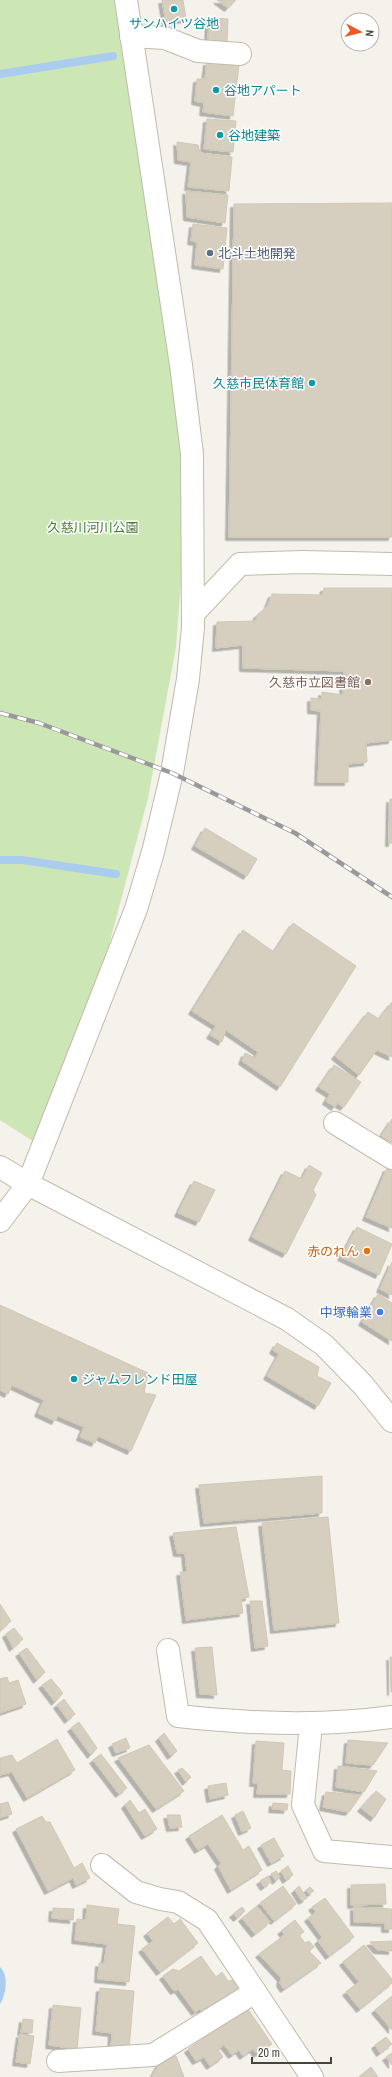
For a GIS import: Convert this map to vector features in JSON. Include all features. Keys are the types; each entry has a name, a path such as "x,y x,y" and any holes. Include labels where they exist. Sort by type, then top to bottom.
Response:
{"street":[{"path":"0,1221 28,1184 136,909 154,852 172,773 185,695 193,614 192,454 181,365 126,0"},
{"path":"131,36 166,38 198,51 240,54"},
{"path":"193,614 240,564 303,562 392,564"},
{"path":"335,1123 392,1158"},
{"path":"0,1167 28,1184 287,1319 324,1345 363,1385 392,1421"},
{"path":"168,1650 178,1716 227,1722 311,1725 392,1717"},
{"path":"311,1725 303,1805 324,1851 392,1857"},
{"path":"102,1866 136,1892 160,1900 178,1902 207,1920 312,2077"},
{"path":"58,2061 153,2055 255,1992"}],"green space":[{"name":"久慈川河川公園","path":"0,0 118,0 171,352 186,516 176,647 148,798 109,945 76,1047 36,1143 0,1120"}],"water":[{"path":"0,1967 5,1975 6,1985 4,1996 0,2004"}],"building":[{"name":"サンハイツ谷地","path":"162,0 183,0 186,19 166,23"},
{"path":"217,0 236,0 228,8"},
{"path":"209,18 228,19 227,44 208,42"},
{"name":"谷地アパート","path":"207,62 239,65 233,116 203,112 204,103 195,101 197,79 205,79"},
{"name":"谷地建築","path":"207,119 236,121 233,152 204,149"},
{"path":"177,142 198,145 200,153 232,157 229,191 188,187 191,162 178,160"},
{"path":"186,191 228,195 225,223 187,217"},
{"name":"久慈市民体育館","path":"392,203 392,537 229,537 234,204"},
{"name":"北斗土地開発","path":"193,224 227,228 223,269 195,265 197,242 191,241"},
{"name":"久慈市立図書館","path":"324,588 392,588 392,740 366,743 367,762 348,764 348,782 318,782 321,711 311,710 311,698 322,699 322,692 343,695 344,671 243,668 243,645 216,648 217,622 256,621 257,615 267,607 272,594 323,595"},
{"path":"390,799 392,799 392,843 389,843"},
{"path":"205,828 257,859 247,876 195,846"},
{"path":"293,923 356,966 280,1087 242,1061 245,1053 255,1058 258,1052 226,1030 222,1042 210,1035 216,1026 192,1011 243,930 274,952"},
{"path":"392,1002 392,1057 377,1050 359,1075 335,1056 368,1012 379,1019"},
{"path":"334,1065 361,1082 344,1107 337,1103 335,1107 326,1101 330,1094 319,1087"},
{"path":"392,1119 392,1143 381,1136"},
{"path":"309,1165 322,1173 313,1190 316,1195 286,1254 252,1237 285,1171 302,1179"},
{"path":"387,1168 392,1170 392,1228 366,1217"},
{"path":"194,1181 215,1190 199,1222 178,1213"},
{"name":"赤のれん","path":"357,1227 392,1244 379,1275 341,1257"},
{"path":"392,1262 392,1295 380,1289"},
{"name":"中塚輪業","path":"378,1294 392,1303 392,1341 362,1322"},
{"name":"ジャムフレンド田屋","path":"0,1305 148,1373 144,1393 156,1395 131,1451 98,1436 95,1443 80,1437 84,1427 58,1416 55,1421 38,1413 44,1400 12,1385 8,1394 0,1390"},
{"path":"277,1343 319,1367 317,1376 331,1383 318,1406 267,1376 279,1354 273,1350"},
{"path":"322,1476 322,1513 204,1523 199,1485"},
{"path":"328,1517 339,1623 274,1630 262,1523"},
{"path":"236,1527 249,1597 241,1599 243,1613 186,1620 180,1572 187,1572 185,1553 177,1553 173,1533"},
{"path":"250,1601 262,1601 268,1646 255,1648"},
{"path":"0,1604 11,1621 1,1630 0,1628"},
{"path":"14,1628 23,1639 13,1648 6,1634"},
{"path":"212,1647 217,1695 200,1694 195,1648"},
{"path":"27,1648 45,1672 37,1680 19,1653"},
{"path":"390,1657 392,1657 392,1692 391,1692"},
{"path":"7,1677 9,1683 18,1680 26,1704 0,1713 0,1679"},
{"path":"51,1679 63,1693 55,1702 42,1685"},
{"path":"64,1699 75,1714 68,1720 57,1705"},
{"path":"79,1722 97,1748 91,1755 71,1728"},
{"path":"164,1733 177,1751 171,1756 159,1738"},
{"path":"126,1738 130,1748 116,1753 112,1744"},
{"path":"57,1739 75,1770 27,1798 12,1772 0,1775 0,1758 12,1755 17,1763"},
{"path":"348,1740 388,1743 373,1765 346,1763"},
{"path":"256,1741 284,1743 282,1770 291,1771 290,1794 257,1794 258,1783 253,1783"},
{"path":"149,1745 184,1791 156,1809 118,1758"},
{"path":"101,1754 127,1788 119,1794 93,1760"},
{"path":"338,1766 377,1771 364,1792 336,1787"},
{"path":"182,1768 191,1777 186,1782 178,1770"},
{"path":"226,1783 228,1795 210,1799 208,1786"},
{"path":"376,1791 386,1799 374,1818 361,1808"},
{"path":"326,1792 361,1795 349,1812 323,1807"},
{"path":"130,1800 139,1813 145,1809 157,1829 145,1836 125,1805"},
{"path":"8,1802 12,1814 0,1818 0,1804"},
{"path":"273,1803 288,1804 287,1810 272,1809"},
{"path":"243,1811 251,1828 242,1832 235,1815"},
{"path":"167,1815 180,1815 182,1827 170,1828"},
{"path":"222,1815 243,1850 249,1846 262,1870 231,1890 218,1866 221,1863 208,1844 198,1850 189,1836"},
{"path":"42,1816 46,1822 50,1822 74,1868 82,1863 90,1878 76,1885 73,1878 48,1891 16,1829"},
{"path":"274,1838 284,1856 271,1863 261,1845"},
{"path":"288,1866 293,1875 286,1880 281,1871"},
{"path":"276,1871 280,1877 276,1881 271,1874"},
{"path":"268,1876 271,1882 264,1887 260,1881"},
{"path":"385,1884 386,1904 351,1905 351,1885"},
{"path":"283,1886 296,1904 274,1921 260,1903"},
{"path":"299,1886 307,1898 302,1901 295,1890"},
{"path":"310,1887 314,1891 309,1894 306,1890"},
{"path":"325,1898 354,1937 329,1956 318,1941 322,1937 308,1918 316,1912 312,1907"},
{"path":"87,1905 119,1909 117,1924 135,1926 129,1982 98,1979 99,1963 104,1964 107,1944 75,1940 77,1919 86,1920"},
{"path":"257,1906 270,1922 255,1934 242,1918"},
{"path":"242,1907 245,1911 237,1918 233,1914"},
{"path":"354,1907 392,1909 392,1929 385,1929 385,1923 354,1922"},
{"path":"53,1908 74,1909 73,1920 52,1918"},
{"path":"168,1917 174,1924 180,1919 198,1943 160,1972 142,1949 153,1941 147,1933"},
{"path":"295,1920 304,1932 299,1935 305,1943 309,1941 314,1947 309,1951 321,1963 284,1989 280,1983 281,1978 259,1954 282,1937 284,1934 281,1931"},
{"path":"392,1941 392,1951 377,1950 370,1942"},
{"path":"364,1945 392,1979 392,1983 360,2009 346,1992 359,1982 343,1962"},
{"path":"201,1956 216,1977 222,1972 228,1981 233,1980 240,1990 205,2015 200,2009 195,2012 178,1989 174,1991 163,1976 173,1969 179,1971"},
{"path":"100,1988 134,1991 129,2049 111,2048 112,2033 96,2031"},
{"path":"392,1996 392,2030 375,2010"},
{"path":"53,2005 81,2008 77,2049 49,2045"},
{"path":"247,2008 272,2044 257,2054 253,2049 243,2056 239,2050 232,2055 224,2045 218,2050 223,2057 210,2066 204,2057 196,2061 188,2049"},
{"path":"23,2019 33,2020 32,2033 21,2032"},
{"path":"20,2034 34,2036 30,2064 16,2062"},
{"path":"386,2037 392,2044 380,2053 375,2045"},
{"path":"392,2053 392,2065 386,2057"},
{"path":"176,2056 184,2077 152,2077 160,2062"},
{"path":"371,2067 378,2077 359,2077"}],"waterway":[{"path":"0,74 113,56"},
{"path":"0,860 22,860 116,874"}],"railway":[{"path":"0,713 39,723 172,773 295,833 392,897"}],"place":[{"name":"サンハイツ谷地","path":"174,9"},
{"name":"谷地アパート","path":"216,90"},
{"name":"谷地建築","path":"220,135"},
{"name":"北斗土地開発","path":"210,253"},
{"name":"久慈市民体育館","path":"312,383"},
{"name":"久慈市立図書館","path":"368,682"},
{"name":"赤のれん","path":"367,1251"},
{"name":"中塚輪業","path":"380,1312"},
{"name":"ジャムフレンド田屋","path":"74,1379"}]}
